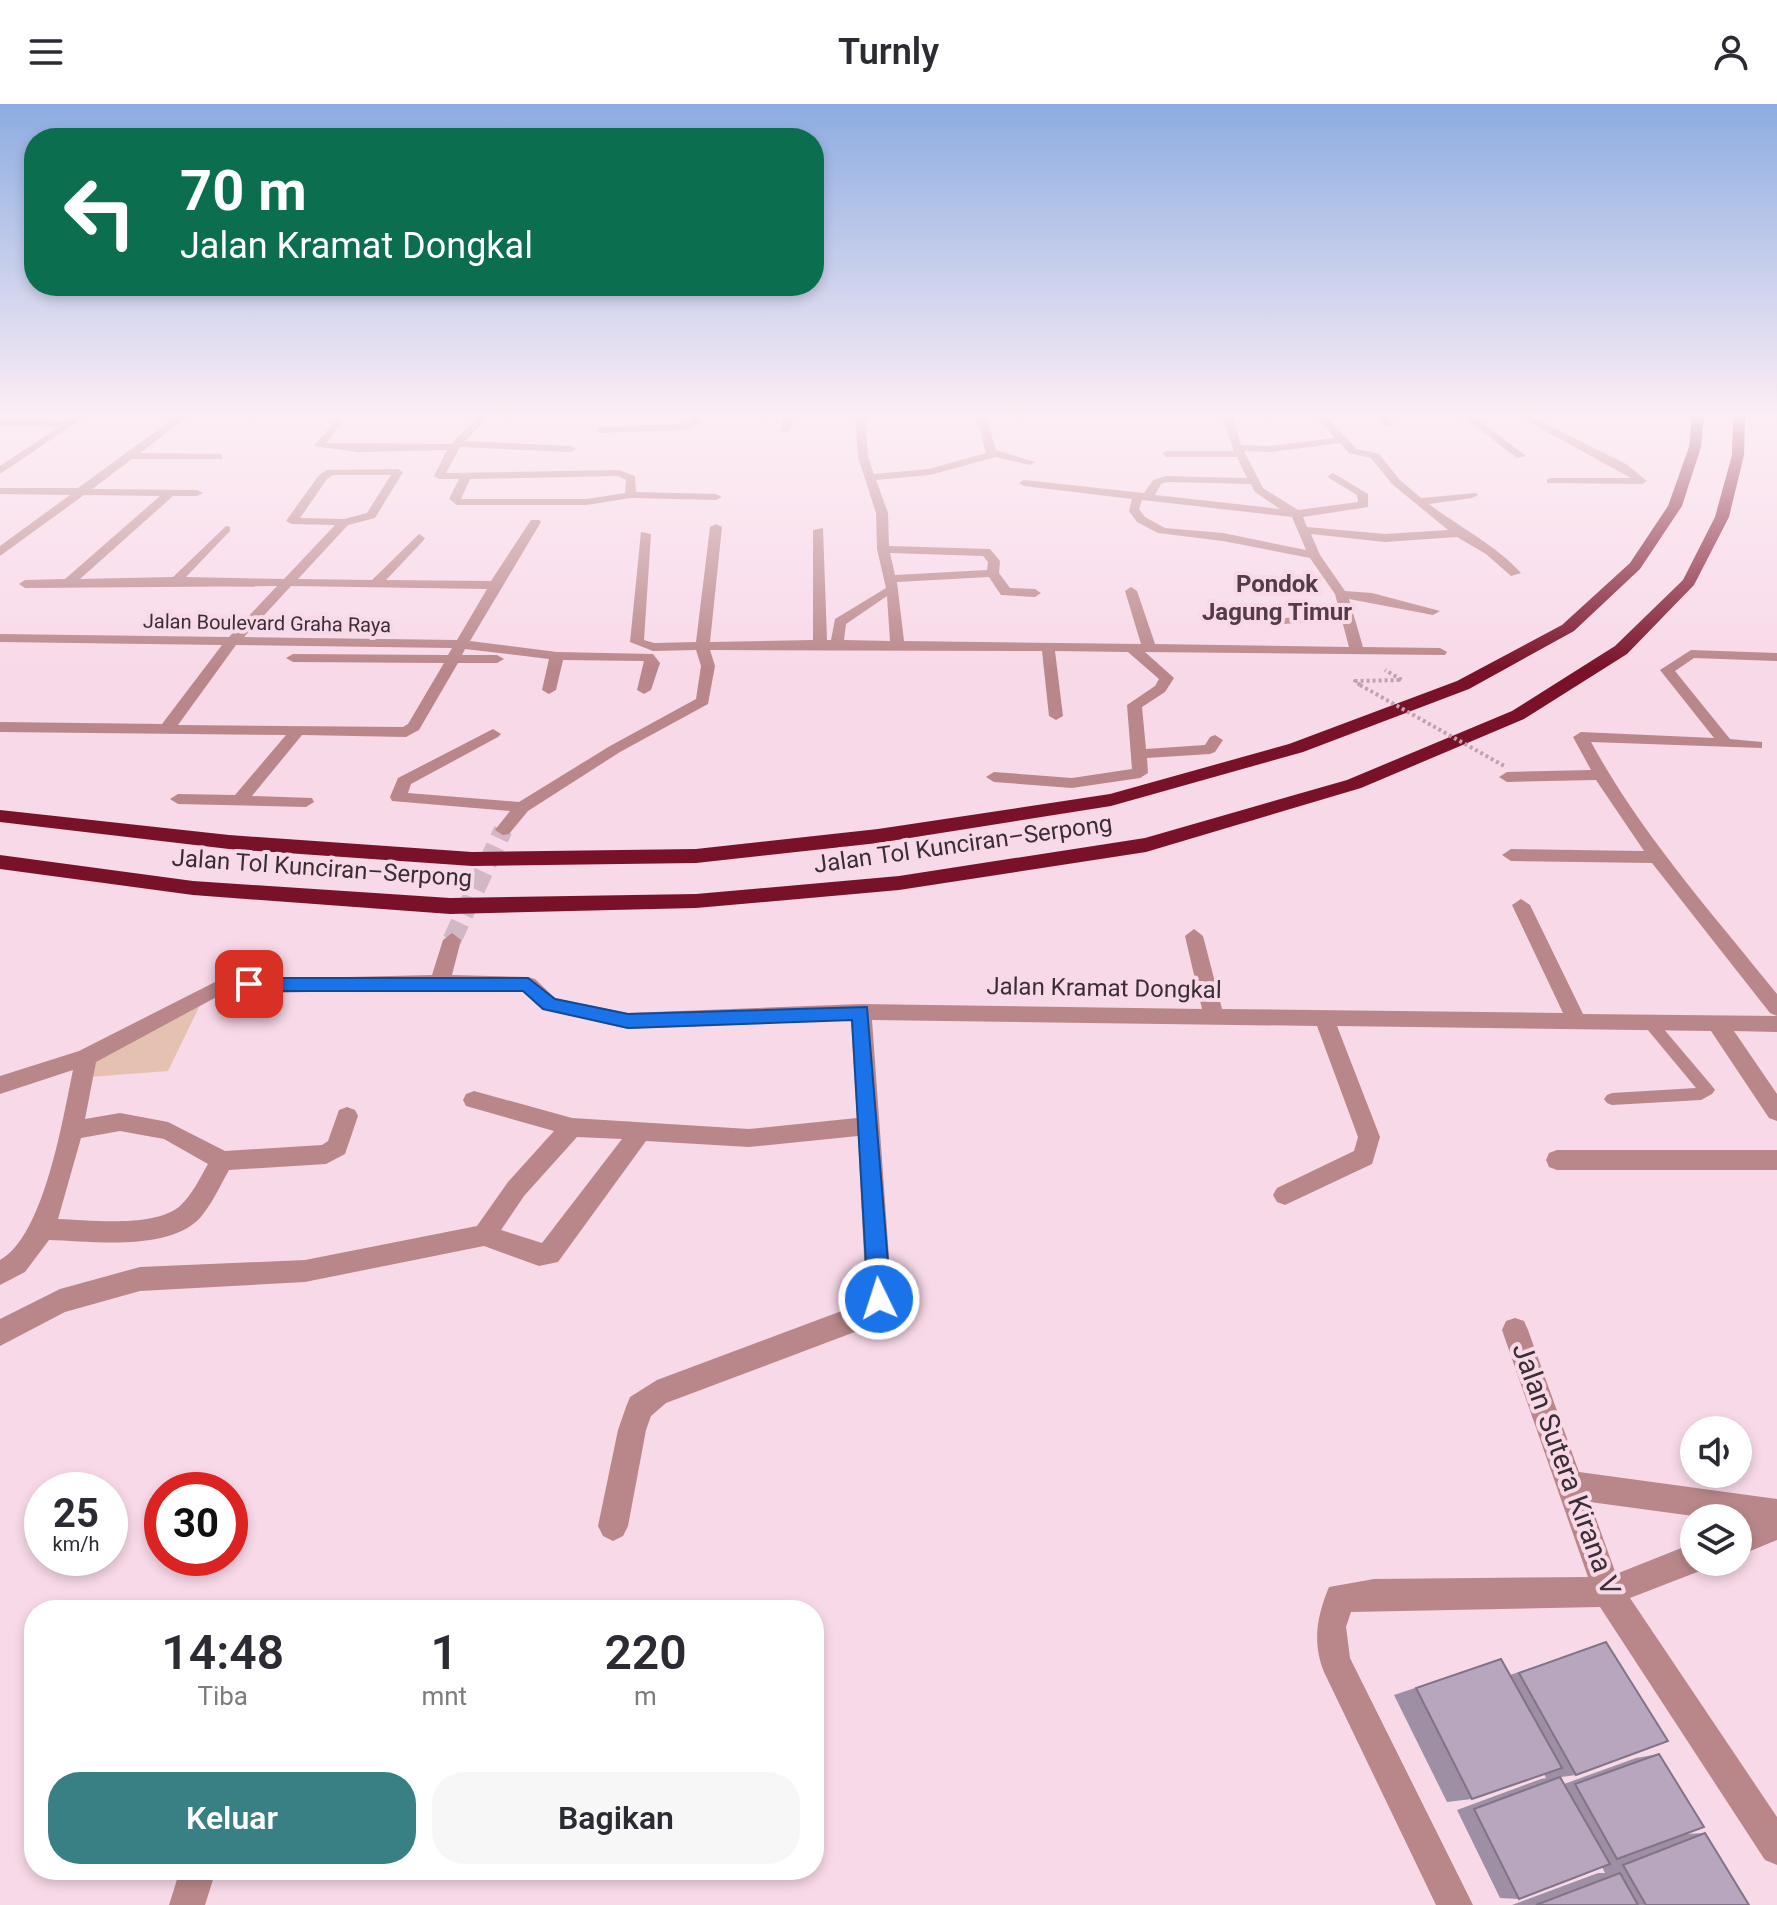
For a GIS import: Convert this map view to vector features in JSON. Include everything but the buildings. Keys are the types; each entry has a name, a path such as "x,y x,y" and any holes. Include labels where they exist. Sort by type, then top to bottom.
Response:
{"highway":[{"name":"Jalan Tol Kunciran–Serpong","path":"0,816 229,842 472,859 696,856 878,836 1111,800 1296,748 1463,685 1568,628 1635,566 1677,500"},
{"name":"Jalan Tol Kunciran–Serpong","path":"0,862 193,888 450,906 696,901 899,883 1146,845 1354,784 1518,715 1621,650 1689,582 1722,517 1726,500"}],"street":[{"path":"0,536 48,500"},
{"path":"0,552 61,500"},
{"path":"67,584 162,500"},
{"path":"307,500 292,521 344,522 371,516 381,500"},
{"path":"445,515 457,502 599,500"},
{"path":"878,500 885,536 883,549 892,585 897,646"},
{"path":"1140,500 1133,509 1139,519 1166,532 1218,536 1314,555"},
{"path":"1183,500 1296,514 1364,505 1363,500"},
{"path":"1221,505 1230,500"},
{"path":"1277,500 1296,514 1314,555 1341,594 1357,651"},
{"path":"1419,502 1434,500"},
{"path":"1419,502 1459,533 1490,551 1515,573"},
{"path":"166,730 284,585 344,522"},
{"path":"0,727 398,734 411,730 535,522"},
{"path":"503,830 522,807 615,749 703,701 708,666 702,648 716,527"},
{"path":"176,581 226,529"},
{"path":"819,530 820,644"},
{"path":"1304,530 1385,538 1459,533"},
{"path":"645,534 637,642 653,647 820,644 1440,652"},
{"path":"376,583 419,538"},
{"path":"883,549 986,552 994,561 993,573 1005,592 1035,593"},
{"path":"837,645 840,622 892,585 993,573"},
{"path":"25,584 176,581 284,585 495,585"},
{"path":"1131,591 1149,647"},
{"path":"1341,594 1372,597 1433,611"},
{"name":"Jalan Boulevard Graha Raya","path":"0,638 228,652"},
{"name":"Jalan Boulevard Graha Raya","path":"0,652 228,652 460,644 557,656 648,657 653,663 644,690"},
{"path":"1048,646 1056,716"},
{"path":"994,777 1072,783 1138,775 1134,705 1160,689 1167,678 1130,647"},
{"name":"Jalan Boulevard Graha Raya","path":"281,657 451,660 503,658 532,653"},
{"path":"1726,744 1667,670 1691,654 1777,657"},
{"path":"549,690 557,656"},
{"path":"241,799 298,730"},
{"path":"493,734 404,781 398,797 522,807"},
{"path":"1757,745 1581,737 1601,775 1657,857 1777,1008"},
{"path":"1138,754 1210,749 1215,740"},
{"path":"1507,772 1601,775"},
{"path":"178,799 306,802"},
{"path":"1511,855 1657,857"},
{"path":"1521,905 1577,1022"},
{"path":"1194,936 1213,1015"},
{"path":"440,982 452,940"},
{"name":"Jalan Kramat Dongkal","path":"0,1085 86,1057 219,987 440,982 528,984 549,1004 628,1021 861,1012 1213,1015 1719,1026 1777,1024"},
{"path":"613,1526 632,1430 640,1407 657,1393 872,1312 879,1299 861,1012"},
{"path":"1285,1195 1364,1157 1369,1137 1324,1018"},
{"path":"1719,1026 1777,1112"},
{"path":"0,1273 16,1264 43,1229 72,1130 86,1057"},
{"path":"474,1100 572,1127 640,1132 749,1138 868,1126"},
{"path":"72,1130 120,1122 168,1131 223,1161 320,1156 337,1147 347,1116"},
{"path":"484,1235 516,1189 572,1127"},
{"path":"0,1333 60,1301 140,1279 305,1271 484,1235 539,1255 549,1254 640,1132"},
{"path":"1557,1160 1777,1160"},
{"path":"43,1229 151,1229 170,1225 188,1213 223,1161"},
{"name":"Jalan Sutera Kirana V","path":"1515,1330 1608,1592 1777,1848"},
{"path":"1571,1485 1777,1513"},
{"path":"1752,1535 1777,1525"},
{"path":"1455,1905 1335,1661 1331,1627 1340,1598 1374,1594 1608,1592 1680,1564"},
{"path":"187,1905 195,1880"}],"lane":[{"path":"1269,622 1346,617"},
{"path":"1612,1099 1701,1094 1707,1090 1652,1025"}],"path":[{"path":"1383,669 1402,680 1355,681 1507,772"}],"shaded area":[{"path":"201,1003 168,1071 89,1077 93,1060"}],"tunnel":[{"path":"452,940 503,830"}],"district":[{"name":"Pondok Jagung Timur","path":"1277,598"}],"route":[{"path":"249,984 528,984 549,1004 628,1021 861,1012 879,1299"}]}
